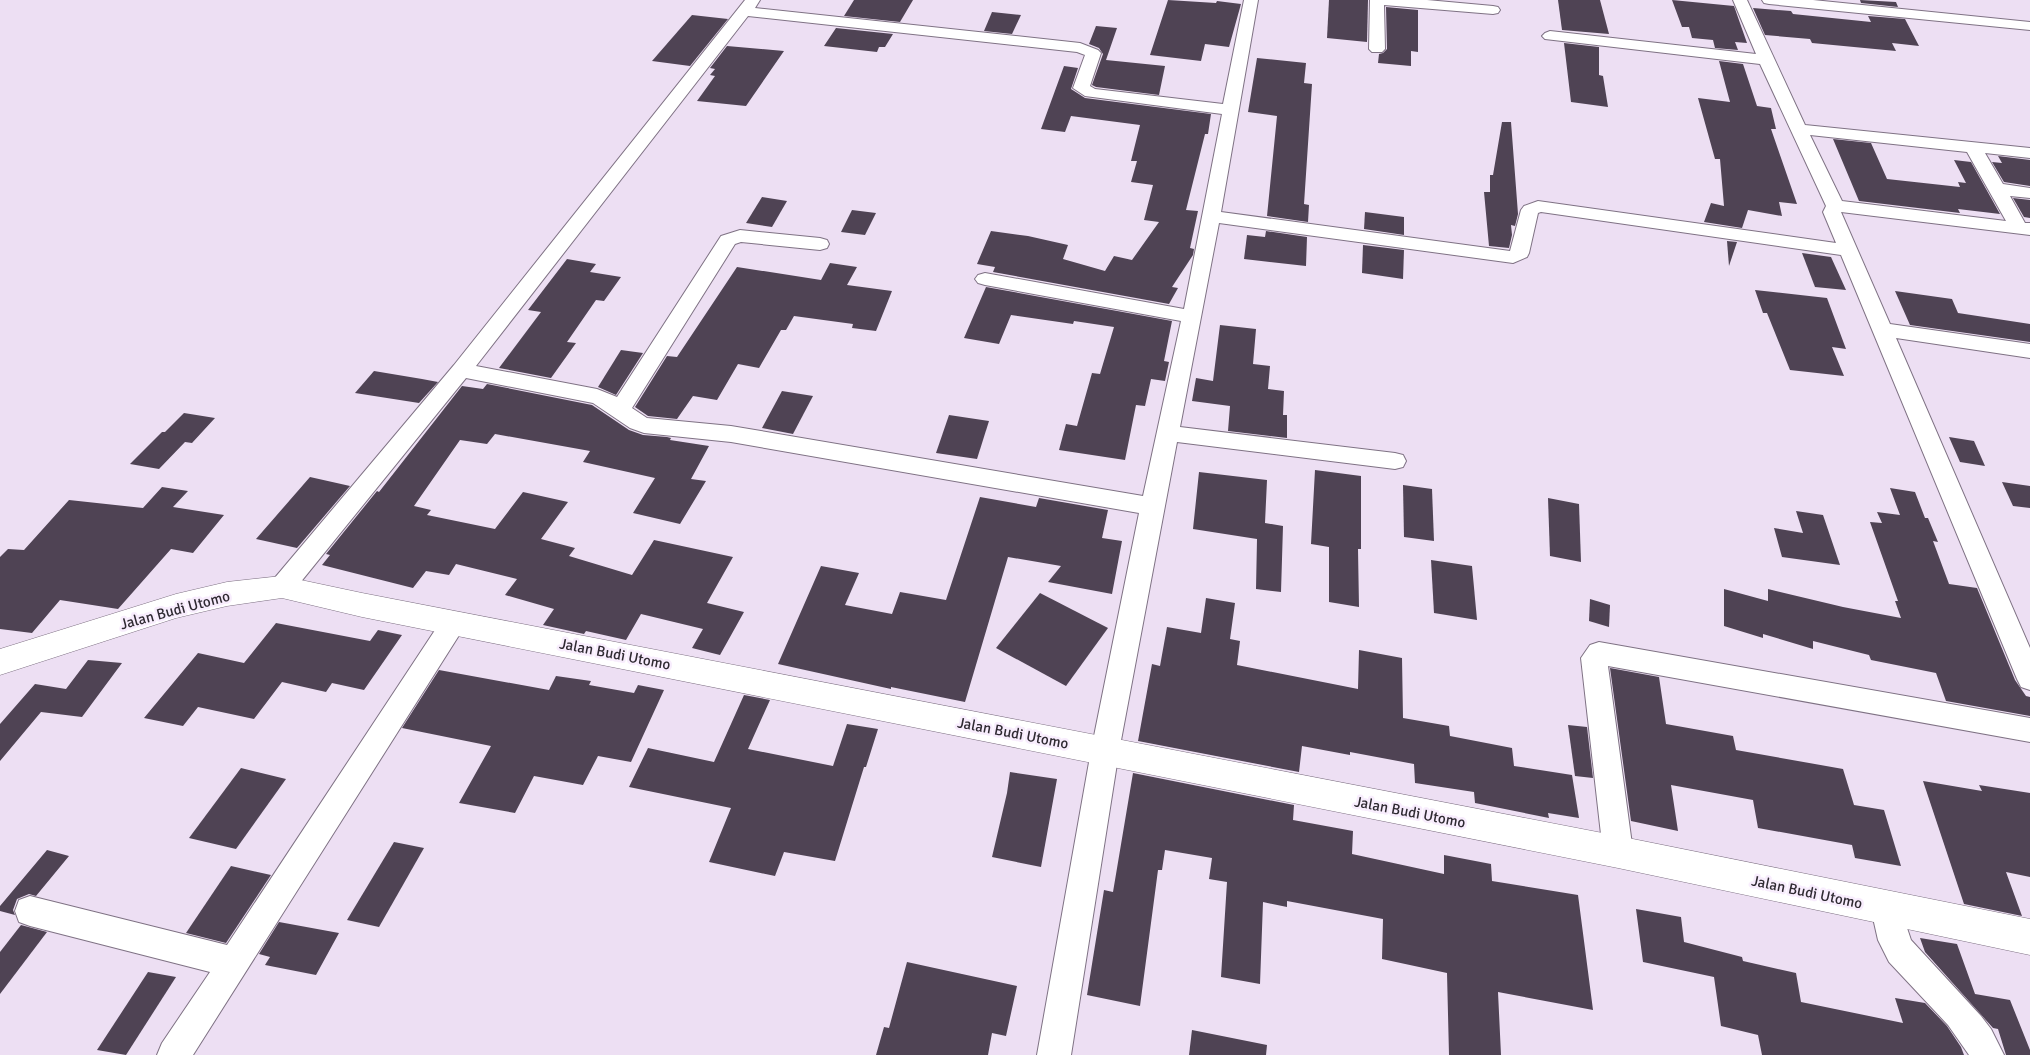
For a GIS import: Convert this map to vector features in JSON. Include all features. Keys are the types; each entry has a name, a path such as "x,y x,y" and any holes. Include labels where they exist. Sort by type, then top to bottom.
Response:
{"street":[{"path":"1054,1055 1105,752 1152,506 1192,317 1251,0"},
{"path":"1376,49 1377,0 1493,10"},
{"path":"1740,0 1766,60 1835,206"},
{"path":"1768,0 2030,26"},
{"path":"282,588 461,370 749,5 1080,48 1093,53 1081,88 1084,91 1230,110"},
{"path":"1550,36 1766,60"},
{"path":"1799,129 2030,153"},
{"path":"1973,147 2025,229"},
{"path":"1998,189 2030,193"},
{"path":"1211,216 1513,257 1520,253 1530,210 1532,207 1538,206 1847,250"},
{"path":"1835,206 2025,229"},
{"path":"1835,206 1832,212 1847,250 1883,330 2030,679"},
{"path":"620,410 728,240 740,236 820,244"},
{"path":"985,279 1192,317"},
{"path":"1883,330 2030,351"},
{"path":"461,370 605,398 635,422 644,424 731,434 1152,506"},
{"path":"1168,433 1395,461"},
{"name":"Jalan Budi Utomo","path":"0,662 176,606 227,594 282,588 1618,852 1886,909 2030,937"},
{"path":"174,1055 454,622"},
{"path":"1618,852 1594,658 1599,653 1625,656 2030,730"},
{"path":"1886,909 1894,940 1900,951 1960,1016 1987,1055"},
{"path":"30,911 234,962"}],"building":[{"path":"854,0 913,0 900,22 844,16"},
{"path":"1168,0 1216,3 1217,1 1241,4 1229,47 1205,44 1201,61 1150,55"},
{"path":"1329,0 1368,0 1367,42 1327,38"},
{"path":"1558,0 1600,0 1609,34 1562,30"},
{"path":"1672,0 1734,6 1747,43 1735,42 1738,50 1715,48 1713,40 1692,38 1689,27 1682,27"},
{"path":"1860,0 1896,2 1898,7 1861,3"},
{"path":"1386,7 1418,10 1418,52 1411,51 1411,66 1378,63 1379,54 1387,49"},
{"path":"1753,8 1871,22 1868,16 1905,19 1919,46 1892,43 1896,51 1812,43 1810,39 1765,35"},
{"path":"992,12 1021,15 1012,34 984,31"},
{"path":"692,15 728,19 690,66 652,61"},
{"path":"1096,26 1117,28 1106,60 1165,66 1159,95 1092,85 1103,54 1099,48 1089,44"},
{"path":"836,28 893,34 885,47 879,47 877,52 824,46"},
{"path":"1564,43 1599,47 1599,75 1603,76 1608,107 1571,102"},
{"path":"727,46 784,51 746,106 697,101 715,76 710,75 715,69 710,68"},
{"path":"1257,58 1306,63 1304,83 1312,84 1304,204 1309,205 1308,222 1267,216 1277,116 1248,112"},
{"path":"1719,61 1743,64 1757,106 1771,108 1776,129 1771,129 1797,204 1779,202 1782,216 1748,210 1742,228 1704,222 1711,203 1724,206 1720,159 1715,159 1698,98 1730,102"},
{"path":"1064,66 1078,68 1071,89 1085,98 1211,114 1208,134 1205,134 1186,210 1198,211 1190,248 1194,249 1193,255 1172,287 1178,288 1169,304 993,272 995,267 977,264 991,231 1028,236 1068,245 1063,259 1105,271 1114,256 1132,260 1159,222 1144,220 1153,185 1131,182 1137,161 1131,161 1140,125 1071,116 1065,132 1041,129"},
{"path":"1502,122 1511,122 1518,214 1515,226 1511,225 1512,235 1509,248 1489,246 1484,192 1490,192 1490,175 1493,175"},
{"path":"1833,139 1871,143 1887,179 1960,187 1958,182 1966,183 1954,160 1971,162 2000,214 1958,209 1960,213 1859,201"},
{"path":"1998,156 2030,160 2030,186 2004,182 1992,162 2002,163"},
{"path":"762,197 787,201 772,227 746,223"},
{"path":"2013,198 2030,200 2030,218 2024,217"},
{"path":"852,210 876,213 865,235 841,232"},
{"path":"1365,212 1404,217 1404,235 1364,229"},
{"path":"1266,231 1307,237 1306,266 1244,259 1247,235 1265,237"},
{"path":"1727,241 1737,242 1729,266"},
{"path":"1363,245 1404,250 1403,279 1362,273"},
{"path":"1802,253 1831,257 1846,290 1815,287"},
{"path":"567,259 596,264 590,272 621,277 604,301 596,300 567,342 576,343 551,378 499,368 541,312 528,310"},
{"path":"830,263 857,267 847,285 892,291 876,331 852,328 853,324 794,316 786,330 781,330 759,368 738,364 717,400 693,396 677,419 648,416 635,407 667,356 677,357 737,267 821,280"},
{"path":"986,287 1172,321 1164,361 1169,362 1165,381 1151,379 1145,406 1136,405 1125,460 1059,450 1066,424 1077,426 1092,373 1100,374 1114,327 1074,321 1073,324 1011,315 999,344 964,338"},
{"path":"1755,290 1827,298 1846,349 1832,347 1844,376 1790,370 1767,313 1763,313"},
{"path":"1895,291 1952,299 1958,313 2030,324 2030,342 1910,325"},
{"path":"1220,325 1256,329 1253,364 1270,366 1268,389 1284,391 1283,415 1287,415 1287,438 1228,431 1230,406 1192,401 1196,378 1213,381"},
{"path":"621,350 643,353 616,395 598,387"},
{"path":"374,371 438,382 419,403 355,393"},
{"path":"487,384 592,405 629,430 643,435 667,437 671,438 670,440 709,446 691,479 706,481 680,524 633,513 655,478 583,462 590,451 495,434 487,444 460,440 414,506 431,510 427,515 495,529 523,492 568,502 541,539 575,548 569,556 632,575 654,540 733,557 707,603 744,612 720,655 692,648 703,629 641,614 626,640 586,631 584,634 543,625 554,609 505,595 517,579 456,564 449,575 426,571 413,588 322,565 330,555 326,554 377,491 379,492 462,386 483,389"},
{"path":"782,391 813,396 793,434 762,428"},
{"path":"184,413 215,418 192,443 185,442 159,469 130,464 162,432 165,432"},
{"path":"949,415 989,421 977,459 936,453"},
{"path":"1949,437 1974,441 1985,466 1960,462"},
{"path":"1315,470 1361,476 1361,549 1358,549 1359,607 1329,602 1329,547 1311,544"},
{"path":"1199,472 1267,480 1265,523 1283,526 1281,592 1256,589 1257,539 1193,529"},
{"path":"310,477 350,486 297,548 256,539"},
{"path":"2002,482 2030,486 2030,508 2013,506"},
{"path":"1403,485 1432,489 1434,541 1404,537"},
{"path":"162,487 188,491 173,507 224,515 193,553 171,549 118,609 60,600 32,633 0,629 0,557 8,549 24,550 69,500 143,508"},
{"path":"1890,488 1915,492 1925,518 1928,518 1938,542 1933,541 1949,584 1977,588 2015,680 2026,696 2030,697 2030,716 1946,701 1936,673 1871,660 1869,655 1813,641 1813,649 1763,634 1763,638 1724,626 1724,589 1768,601 1768,589 1843,607 1901,618 1895,601 1898,601 1870,522 1882,523 1877,512 1900,515"},
{"path":"980,497 1036,507 1039,498 1108,510 1102,538 1122,541 1112,594 1048,582 1061,566 1008,557 965,702 891,687 891,689 778,664 821,566 859,573 845,605 892,614 900,592 946,600"},
{"path":"1548,498 1579,504 1581,562 1550,556"},
{"path":"1796,511 1823,515 1840,565 1782,557 1774,528 1803,533"},
{"path":"1431,560 1472,566 1477,620 1434,613"},
{"path":"1040,593 1108,628 1066,686 996,648"},
{"path":"1206,598 1235,603 1230,639 1240,641 1237,665 1358,689 1359,650 1402,658 1403,718 1449,726 1450,736 1512,748 1514,766 1572,775 1579,818 1548,813 1549,818 1475,803 1474,792 1415,783 1414,764 1350,752 1350,755 1302,746 1299,772 1138,741 1152,664 1160,666 1167,627 1201,633"},
{"path":"1590,599 1610,605 1609,627 1589,621"},
{"path":"276,623 370,641 378,630 402,635 364,690 332,683 326,692 282,682 254,719 198,707 183,726 144,718 198,653 244,663"},
{"path":"88,660 122,663 82,717 41,712 0,761 0,724 35,684 66,689"},
{"path":"1610,668 1659,677 1666,724 1733,736 1736,750 1843,769 1854,805 1884,810 1901,866 1855,858 1852,845 1758,828 1753,800 1671,785 1678,831 1631,821"},
{"path":"439,670 549,690 556,676 591,681 589,685 634,693 638,685 664,690 631,762 598,756 583,785 534,776 515,813 459,803 491,746 402,728"},
{"path":"744,695 770,700 748,749 833,766 847,724 878,729 866,767 864,767 835,861 784,852 775,876 709,862 731,808 629,787 648,748 714,762"},
{"path":"1568,725 1587,727 1593,778 1575,776"},
{"path":"241,768 286,779 236,849 189,838"},
{"path":"1010,772 1057,779 1041,867 992,857"},
{"path":"1133,773 1294,805 1293,820 1353,831 1352,854 1444,874 1444,855 1491,864 1492,881 1578,895 1593,1010 1498,992 1501,1055 1449,1055 1447,973 1382,959 1383,919 1287,901 1287,907 1263,902 1260,984 1221,977 1227,882 1209,879 1212,858 1165,850 1162,870 1158,870 1140,1006 1087,995 1104,890 1113,892"},
{"path":"1923,781 1982,791 1979,785 2030,793 2030,877 2006,872 2022,916 1964,904"},
{"path":"394,842 424,848 379,927 347,920"},
{"path":"47,850 69,856 36,896 29,894 17,899 13,910 15,915 0,911 0,906"},
{"path":"231,866 271,875 226,943 186,933"},
{"path":"1636,909 1681,917 1684,942 1742,957 1743,961 1796,973 1801,1002 1903,1023 1895,998 1925,1003 1947,1026 1964,1055 1762,1055 1758,1035 1721,1026 1714,977 1643,962"},
{"path":"279,922 339,933 316,975 265,965 270,957 259,954"},
{"path":"21,925 47,932 0,994 0,952"},
{"path":"1920,938 1957,944 1975,994 2010,1000 2030,1050 2030,1055 2006,1055 1998,1029 1993,1028 1925,952"},
{"path":"907,962 1017,986 1006,1036 992,1033 988,1055 876,1055 884,1027 889,1028"},
{"path":"148,972 176,977 126,1055 97,1050"},
{"path":"1192,1030 1267,1045 1266,1055 1189,1055"}]}
